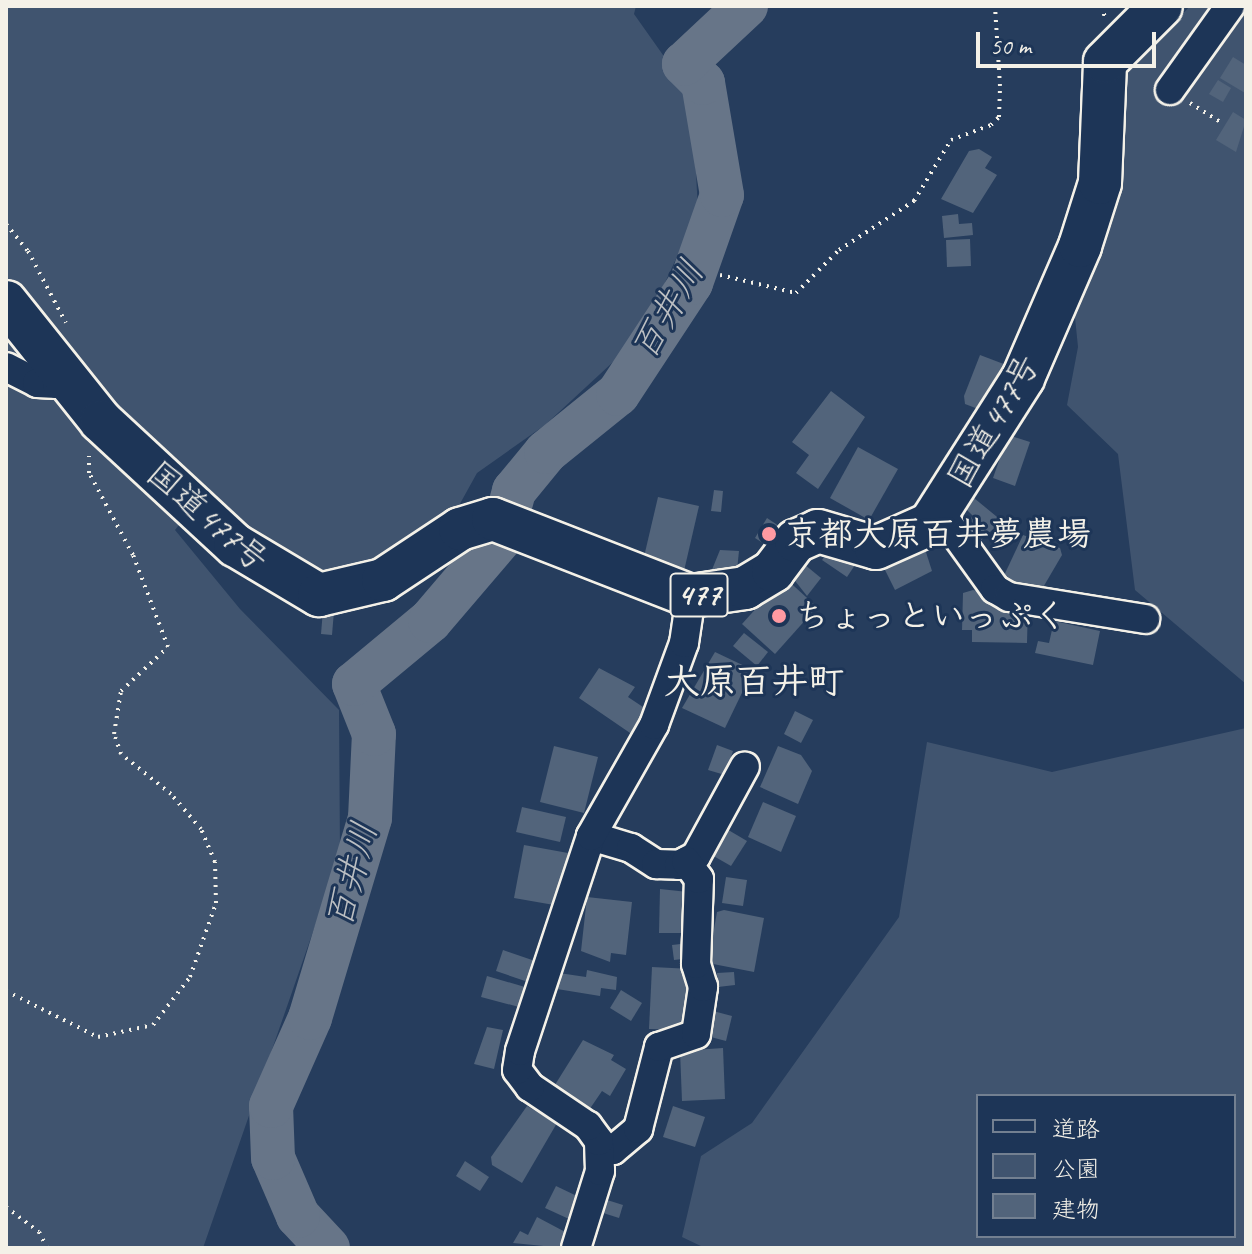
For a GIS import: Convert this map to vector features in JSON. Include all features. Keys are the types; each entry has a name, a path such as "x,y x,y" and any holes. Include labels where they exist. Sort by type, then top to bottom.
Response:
{"highway":[{"name":"国道477号","path":"6,302 64,351 101,421 235,545 290,584 319,595 383,580 460,529 493,519 691,596 745,588 773,571 796,541 818,531 876,548 899,542 930,524 1023,378 1080,246 1100,183 1105,62 1161,6"}],"street":[{"path":"1170,90 1230,6"},
{"path":"6,367 37,383 57,384 64,351"},
{"path":"939,511 995,589 1009,597 1145,619"},
{"path":"576,1248 601,1151 588,1126 530,1087 517,1070 591,836 654,725 684,643 691,596"},
{"path":"591,836 631,848 656,864 686,861 696,856 745,766"},
{"path":"601,1151 613,1150 638,1129 659,1047 696,1034 703,987 696,964 699,879 686,861"}],"path":[{"path":"720,275 796,293 839,250 914,201 951,140 991,125 999,117 995,6"},
{"path":"6,224 28,251 64,351"},
{"path":"6,991 98,1037 153,1025 190,977 216,903 215,862 201,829 171,794 121,754 114,734 121,691 168,647 133,555 89,473 89,450 101,421"},
{"path":"6,1207 39,1232 47,1248"}],"green space":[{"path":"6,6 636,6 634,14 692,96 698,211 640,337 545,425 477,473 446,529 351,582 272,555 198,501 175,530 240,609 339,710 340,854 203,1248 6,1248"},
{"path":"1190,6 1246,6 1246,684 1135,590 1118,454 1067,405 1078,347 1072,288 1123,164 1119,83"},
{"path":"1246,728 1246,1248 705,1248 682,1237 701,1156 752,1123 899,917 927,742 1052,772"}],"building":[{"path":"1233,57 1246,65 1245,93 1220,78"},
{"path":"1218,80 1231,88 1223,102 1209,94"},
{"path":"1233,112 1246,120 1236,152 1216,140"},
{"path":"979,149 992,157 985,168 997,175 973,213 941,199 969,151"},
{"path":"958,214 959,224 972,223 973,235 944,238 942,216"},
{"path":"970,239 971,266 947,267 946,240"},
{"path":"980,355 1009,366 986,412 965,404 964,396"},
{"path":"831,391 865,417 818,489 796,473 809,455 792,442"},
{"path":"1008,435 1030,442 1015,486 993,478"},
{"path":"858,447 898,469 869,520 830,498"},
{"path":"714,490 723,491 721,512 711,511"},
{"path":"658,497 699,506 684,571 643,561"},
{"path":"974,498 1002,521 979,542 964,525 973,516 964,507"},
{"name":"京都大原百井夢農場","path":"767,518 785,530 772,549 755,538"},
{"path":"1023,535 1060,548 1062,555 1038,596 1000,584"},
{"path":"833,545 857,562 847,577 822,560"},
{"path":"924,546 932,571 895,590 883,566"},
{"path":"720,550 739,551 736,580 709,577"},
{"path":"799,560 821,578 807,596 788,572"},
{"name":"ちょっといっぷく","path":"784,577 817,607 775,654 742,624"},
{"path":"973,590 1028,605 1027,643 972,642 972,630 962,630 963,593"},
{"path":"323,610 334,611 332,635 321,634"},
{"path":"1054,621 1100,631 1093,665 1035,653 1038,641 1049,643"},
{"path":"744,633 768,652 757,666 733,646"},
{"path":"715,652 753,670 725,728 682,708"},
{"path":"599,668 635,687 628,697 649,711 633,735 579,698"},
{"path":"795,711 813,720 801,743 784,734"},
{"path":"717,745 733,751 725,775 708,770"},
{"path":"554,746 598,757 584,813 540,802"},
{"path":"778,746 801,755 812,771 798,804 760,787"},
{"path":"763,802 796,816 781,852 748,837"},
{"path":"522,807 566,817 560,842 516,832"},
{"path":"725,828 747,841 731,866 710,854"},
{"path":"524,845 568,853 554,905 514,898"},
{"path":"726,877 747,880 743,906 722,903"},
{"path":"660,889 688,892 688,933 659,933"},
{"path":"587,897 632,902 626,955 611,953 610,962 581,951"},
{"path":"724,910 764,918 754,972 708,963 717,912"},
{"path":"689,943 691,958 674,960 672,945"},
{"path":"503,950 535,961 528,982 496,971"},
{"path":"652,967 692,969 690,1030 649,1029"},
{"path":"587,970 617,977 616,990 601,988 600,996 557,989 559,973 586,977"},
{"path":"734,972 735,985 718,987 717,973"},
{"path":"487,976 525,987 519,1007 481,997"},
{"path":"621,990 642,1003 631,1021 610,1008"},
{"path":"713,1011 732,1016 726,1041 707,1036"},
{"path":"487,1027 503,1030 494,1069 474,1064"},
{"path":"583,1040 614,1055 611,1060 626,1069 610,1096 602,1091 589,1110 553,1088"},
{"path":"723,1048 725,1099 682,1101 680,1051"},
{"path":"527,1106 557,1123 522,1183 492,1165 491,1157"},
{"path":"673,1106 705,1117 695,1147 663,1137"},
{"path":"465,1161 489,1177 480,1191 456,1176"},
{"path":"556,1186 579,1197 569,1219 545,1208"},
{"path":"604,1199 623,1205 619,1218 600,1212"},
{"path":"537,1217 569,1234 564,1248 513,1243 520,1231 528,1235"}],"waterway":[{"name":"百井川","path":"510,506 514,491 546,452 618,394 691,283 722,195 703,83 684,64 746,6"},
{"name":"百井川","path":"328,1248 298,1216 273,1158 271,1106 310,1018 370,818 374,734 354,684 430,621 501,538"}],"place":[{"name":"京都大原百井夢農場","path":"769,534"},
{"name":"ちょっといっぷく","path":"779,616"}],"district":[{"name":"大原百井町","path":"754,682"}]}
